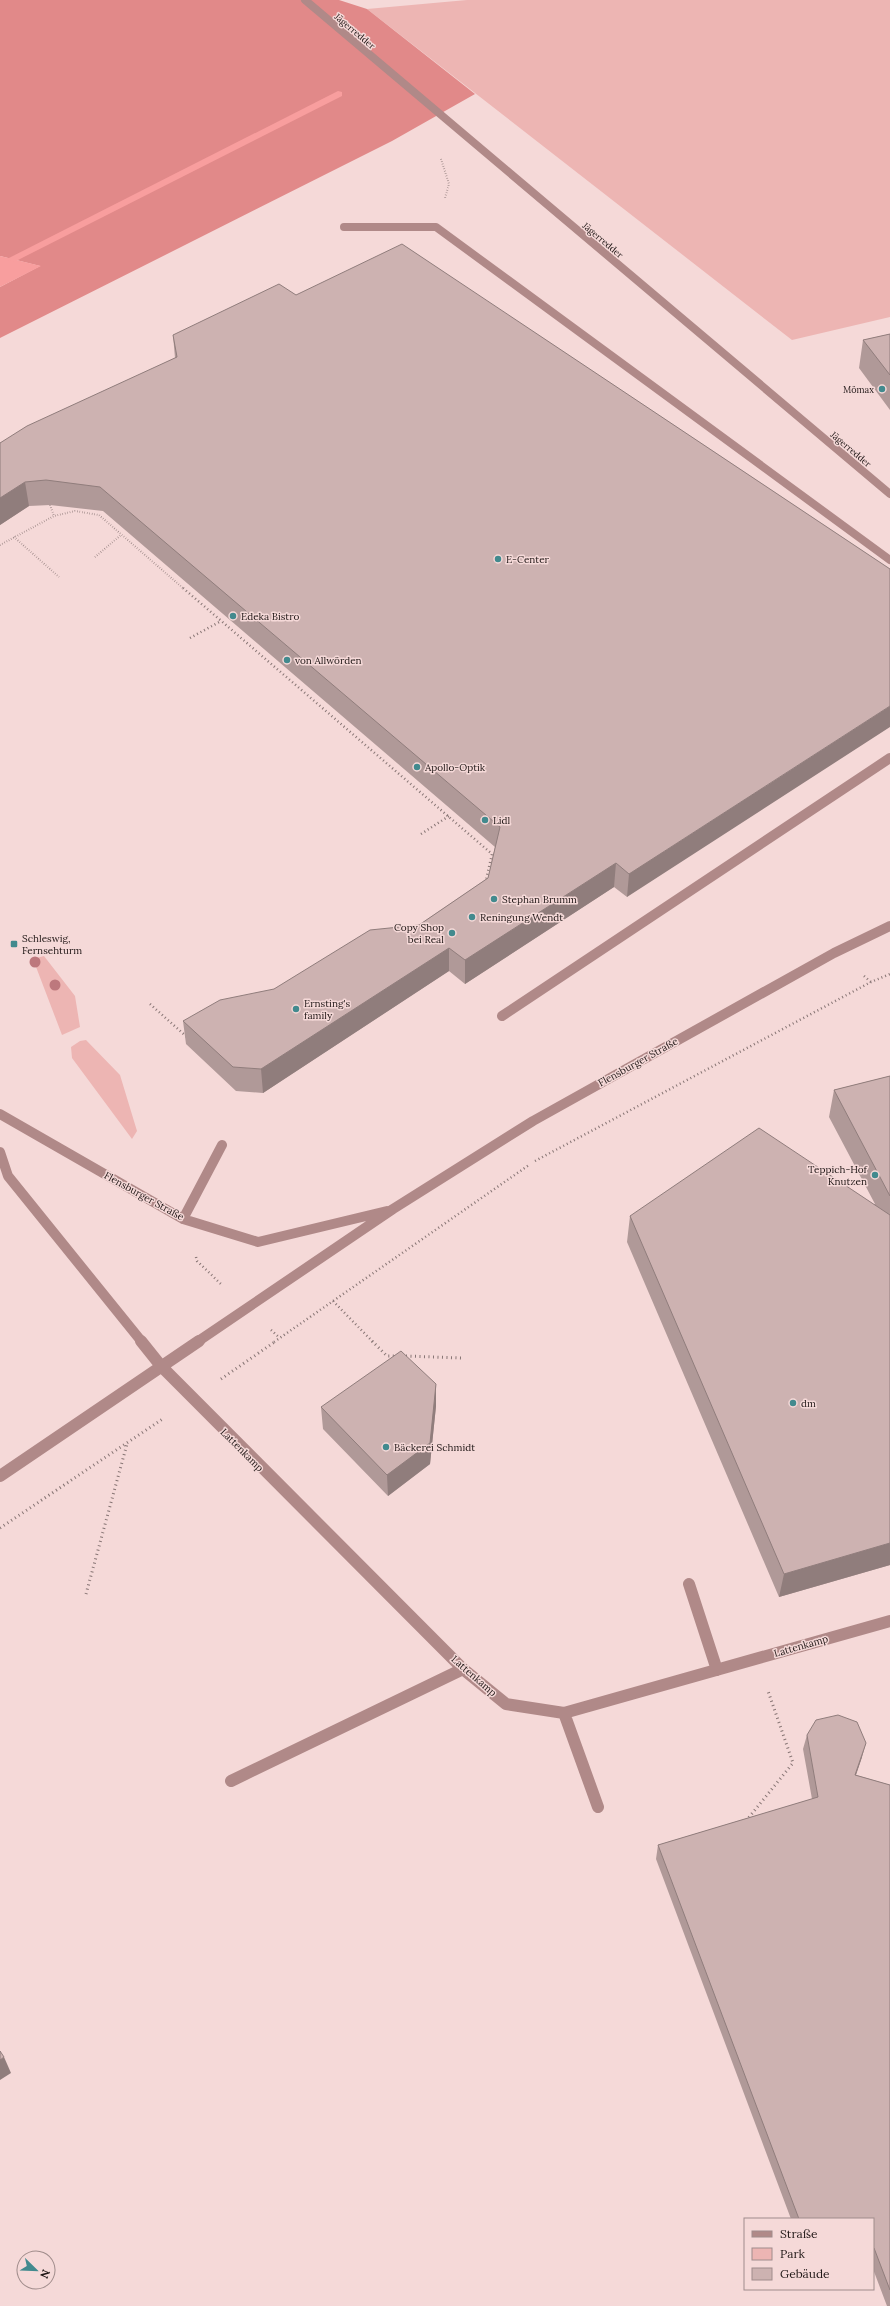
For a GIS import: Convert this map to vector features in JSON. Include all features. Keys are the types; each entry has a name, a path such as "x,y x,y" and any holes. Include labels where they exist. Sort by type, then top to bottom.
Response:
{"street":[{"name":"Jägerredder","path":"304,0 890,494"},
{"path":"344,227 436,227 890,560"},
{"path":"502,1016 890,758"},
{"name":"Flensburger Straße","path":"0,1476 393,1209 533,1121 834,952 890,926"},
{"name":"Flensburger Straße","path":"0,1114 182,1219 258,1242 393,1209"},
{"path":"182,1219 222,1145"},
{"path":"0,1152 4,1178 161,1366"},
{"name":"Lattenkamp","path":"161,1366 191,1399 463,1669 506,1704 564,1713 890,1621"},
{"path":"689,1584 717,1670"},
{"path":"231,1781 463,1669"},
{"path":"564,1713 598,1807"}],"path":[{"path":"50,505 54,516"},
{"path":"0,545 54,516 75,511 99,515 492,854 486,881"},
{"path":"95,558 121,535"},
{"path":"14,537 59,577"},
{"path":"190,638 221,621"},
{"path":"421,834 449,816"},
{"path":"0,1528 127,1443 533,1162 864,986 890,974"},
{"path":"150,1004 188,1038"},
{"path":"333,1301 387,1356 461,1358"},
{"path":"86,1594 127,1443"},
{"path":"744,1823 793,1763 756,1659"}],"green space":[{"path":"467,0 890,0 890,317 792,340 367,9"},
{"path":"44,956 75,996 80,1027 62,1035 33,959"},
{"path":"86,1040 120,1075 137,1131 132,1139 72,1058 71,1047 80,1041"}],"shaded area":[{"path":"0,0 339,0 367,9 475,94 392,141 0,338 0,287 40,266 0,256"},
{"path":"0,256 41,266 0,287"}],"building":[{"path":"402,244 890,569 890,706 629,874 616,863 465,960 449,948 261,1069 233,1067 183,1021 220,1000 274,989 370,930 419,925 488,878 500,827 100,487 46,480 25,482 0,498 0,443 27,426 177,357 173,335 279,284 296,295"},
{"path":"890,334 890,375 863,340"},
{"path":"890,1076 890,1196 834,1090"},
{"path":"759,1128 890,1215 890,1543 784,1574 630,1216"},
{"name":"Bäckerei Schmidt","path":"401,1351 436,1384 430,1443 387,1475 321,1407"},
{"path":"838,1715 857,1722 866,1743 855,1775 890,1785 890,2290 874,2248 874,2218 799,2218 658,1845 818,1797 807,1735 816,1720"},
{"path":"0,2051 4,2057 0,2060"}],"waterway":[{"path":"12,259 338,94"}],"place":[{"name":"Mömax","path":"882,389"},
{"name":"E-Center","path":"498,559"},
{"name":"Edeka Bistro","path":"233,616"},
{"name":"von Allwörden","path":"287,660"},
{"name":"Apollo-Optik","path":"417,767"},
{"name":"Lidl","path":"485,820"},
{"name":"Stephan Brumm","path":"494,899"},
{"name":"Reningung Wendt","path":"472,917"},
{"name":"Copy Shop bei Real","path":"452,933"},
{"name":"Schleswig, Fernsehturm","path":"14,944"},
{"name":"Ernsting's family","path":"296,1009"},
{"name":"Teppich-Hof Knutzen","path":"875,1175"},
{"name":"dm","path":"793,1403"},
{"name":"Bäckerei Schmidt","path":"386,1447"}]}
